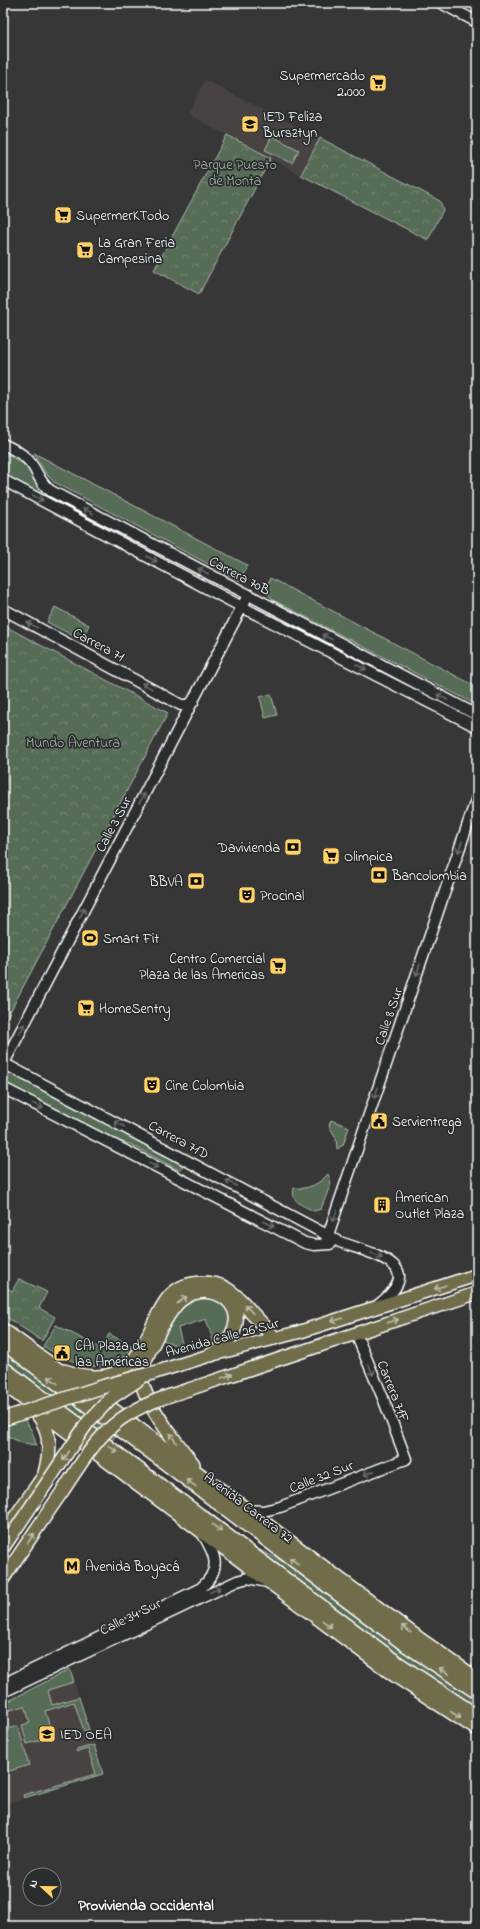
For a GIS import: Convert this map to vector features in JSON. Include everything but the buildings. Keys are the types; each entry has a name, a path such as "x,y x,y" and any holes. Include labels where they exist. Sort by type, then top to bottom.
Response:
{"highway":[{"path":"53,1367 88,1377 99,1378 115,1374 132,1362 137,1355 163,1305 172,1294 186,1285 198,1283 220,1285 238,1297 274,1338"},
{"path":"205,1480 165,1426 147,1396 140,1375 144,1362 169,1314 179,1302 191,1295 208,1292 218,1294 228,1300 234,1308 237,1320 234,1333 220,1349 211,1354"},
{"name":"Avenida Carrera 72","path":"3,1330 477,1679"},
{"name":"Avenida Carrera 72","path":"3,1343 152,1453 403,1643 477,1692"},
{"path":"3,1368 174,1494 396,1662 477,1716"},
{"path":"3,1419 153,1372"},
{"path":"3,1383 201,1532 413,1688 477,1729"},
{"path":"3,1535 44,1476 48,1465 49,1446 47,1433 38,1414 25,1401"},
{"path":"308,1556 330,1588"},
{"path":"297,1602 324,1609"},
{"path":"403,1643 448,1659"},
{"path":"355,1645 396,1662"}],"main road":[{"name":"Avenida Calle 26 Sur","path":"3,1548 88,1422 97,1411 120,1391 153,1372 211,1354 274,1338 477,1275"},
{"path":"6,1574 78,1467 102,1437 120,1420 137,1409 154,1400 477,1294"}],"street":[{"path":"441,3 477,22"},
{"name":"Carrera 70B","path":"3,444 25,456 31,462 40,481 51,491 477,715"},
{"name":"Carrera 70B","path":"3,480 242,607 477,727"},
{"name":"Calle 3 Sur","path":"3,1064 248,595"},
{"name":"Carrera 71","path":"3,609 181,705"},
{"path":"184,718 181,705 187,705 193,702"},
{"name":"Calle 8 Sur","path":"327,1240 477,797"},
{"name":"Carrera 71D","path":"3,1064 327,1240"},
{"path":"3,1088 305,1243 314,1245 327,1240 340,1242 383,1257 396,1266 399,1274 397,1286 390,1295 374,1308"},
{"name":"Carrera 71F","path":"356,1334 383,1398 406,1459"},
{"name":"Calle 32 Sur","path":"246,1510 263,1511 280,1507 406,1459"},
{"name":"Calle 34 Sur","path":"3,1692 145,1620 201,1588 212,1575 215,1559 212,1550 201,1532"},
{"name":"Calle 34 Sur","path":"3,1684 237,1580 253,1579 273,1584"}],"shaded area":[{"name":"IED Feliza Bursztyn","path":"205,80 320,138 301,175 187,114"},
{"name":"IED OEA","path":"70,1669 103,1774 3,1805 3,1704"}],"green space":[{"name":"Parque Puesto de Monta","path":"227,135 271,158 199,294 154,270"},
{"path":"272,136 299,150 292,163 265,150"},
{"name":"Parque Puesto de Monta","path":"320,138 440,201 443,210 428,240 301,175"},
{"path":"34,453 247,565 240,581 54,482 47,475"},
{"path":"7,454 30,468 43,492 50,500 3,475 3,462"},
{"path":"270,578 477,687 477,705 273,600 266,591"},
{"path":"55,607 89,625 81,640 47,622"},
{"name":"Mundo Aventura","path":"3,625 168,713 3,1025"},
{"path":"271,694 277,715 265,718 260,697"},
{"path":"7,1071 184,1163 181,1169 177,1169 130,1144 112,1139 3,1082 3,1073"},
{"path":"331,1120 349,1127 343,1145 337,1149 336,1138 329,1126"},
{"path":"328,1174 331,1183 321,1209 314,1211 296,1200 293,1193 294,1188 313,1186"},
{"path":"19,1279 47,1292 39,1308 55,1317 42,1341 3,1315 3,1286 12,1291"},
{"path":"209,1296 227,1304 231,1326 215,1346 206,1319 178,1328 182,1343 175,1345 163,1340 164,1330 188,1299"},
{"path":"56,1325 102,1349 109,1334 132,1346 123,1357 113,1364 90,1366 78,1363 43,1346"},
{"path":"3,1348 118,1432 110,1443 3,1363"},
{"path":"22,1417 31,1430 36,1445 22,1443 3,1434 3,1423"},
{"path":"205,1509 254,1547 294,1567 327,1594 477,1698 477,1713 451,1696 204,1511"},
{"path":"70,1669 74,1682 48,1690 52,1705 79,1697 89,1730 84,1731 74,1702 45,1711 53,1737 27,1744 22,1725 30,1723 25,1706 3,1712 3,1704"},
{"path":"18,1726 29,1765 3,1773 3,1730"},
{"path":"94,1745 103,1774 24,1798 23,1795 96,1774 88,1749 77,1752 76,1750"}],"place":[{"name":"Supermercado 2.000","path":"378,83"},
{"name":"IED Feliza Bursztyn","path":"250,124"},
{"name":"SupermerKTodo","path":"63,215"},
{"name":"La Gran Feria Campesina","path":"85,250"},
{"name":"Davivienda","path":"293,847"},
{"name":"Olimpica","path":"331,856"},
{"name":"Bancolombia","path":"379,875"},
{"name":"BBVA","path":"196,881"},
{"name":"Procinal","path":"247,895"},
{"name":"Smart Fit","path":"90,938"},
{"name":"Centro Comercial Plaza de las Americas","path":"278,966"},
{"name":"HomeSentry","path":"86,1008"},
{"name":"Cine Colombia","path":"152,1085"},
{"name":"Servientrega","path":"379,1121"},
{"name":"American Outlet Plaza","path":"382,1205"},
{"name":"CAI Plaza de las Américas","path":"62,1353"},
{"name":"Avenida Boyacá","path":"72,1566"},
{"name":"IED OEA","path":"47,1734"}],"district":[{"name":"Provivienda Occidental","path":"146,1905"}]}
